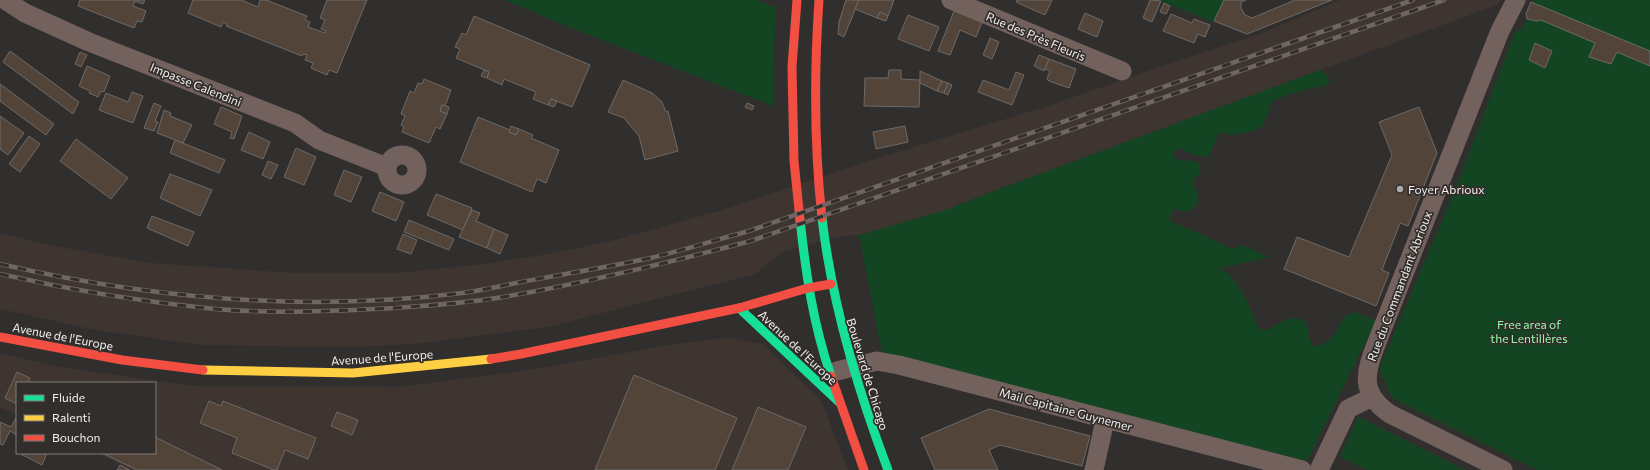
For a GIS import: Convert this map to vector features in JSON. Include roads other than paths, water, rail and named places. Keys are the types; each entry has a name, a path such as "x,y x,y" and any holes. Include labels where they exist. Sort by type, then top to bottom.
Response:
{"main road":[{"path":"797,0 792,67 794,161 808,288 814,320 830,373 864,470"},
{"name":"Boulevard de Chicago","path":"819,0 815,56 816,165 831,284 851,366 871,428 888,470"},
{"name":"Avenue de l'Europe","path":"0,337 122,360 214,371 353,373 462,363 521,354 739,308 808,288 831,284"},
{"name":"Avenue de l'Europe","path":"739,308 840,404"}],"street":[{"name":"Impasse Calendini","path":"6,0 25,12 82,39 295,123 319,140 388,167"},
{"name":"Rue des Près Fleuris","path":"950,0 1122,71"},
{"name":"Rue du Commandant Abrioux","path":"1372,397 1366,381 1370,360 1500,31 1516,0"},
{"name":"Mail Capitaine Guynemer","path":"830,373 851,366 877,361 899,364 1105,420 1302,470"},
{"path":"1319,470 1348,409 1372,397 1381,409 1503,470"},
{"path":"1094,470 1105,420"}],"railway":[{"path":"0,264 114,286 172,294 230,299 288,301 404,299 462,293 601,268 659,256 749,231 1413,0"},
{"path":"0,274 134,299 238,311 282,312 395,308 452,304 509,296 630,271 751,241 1444,0"}],"place":[{"name":"Foyer Abrioux","path":"1400,189"}],"park label":[{"name":"Free area of the Lentillères","path":"1529,331"}]}
